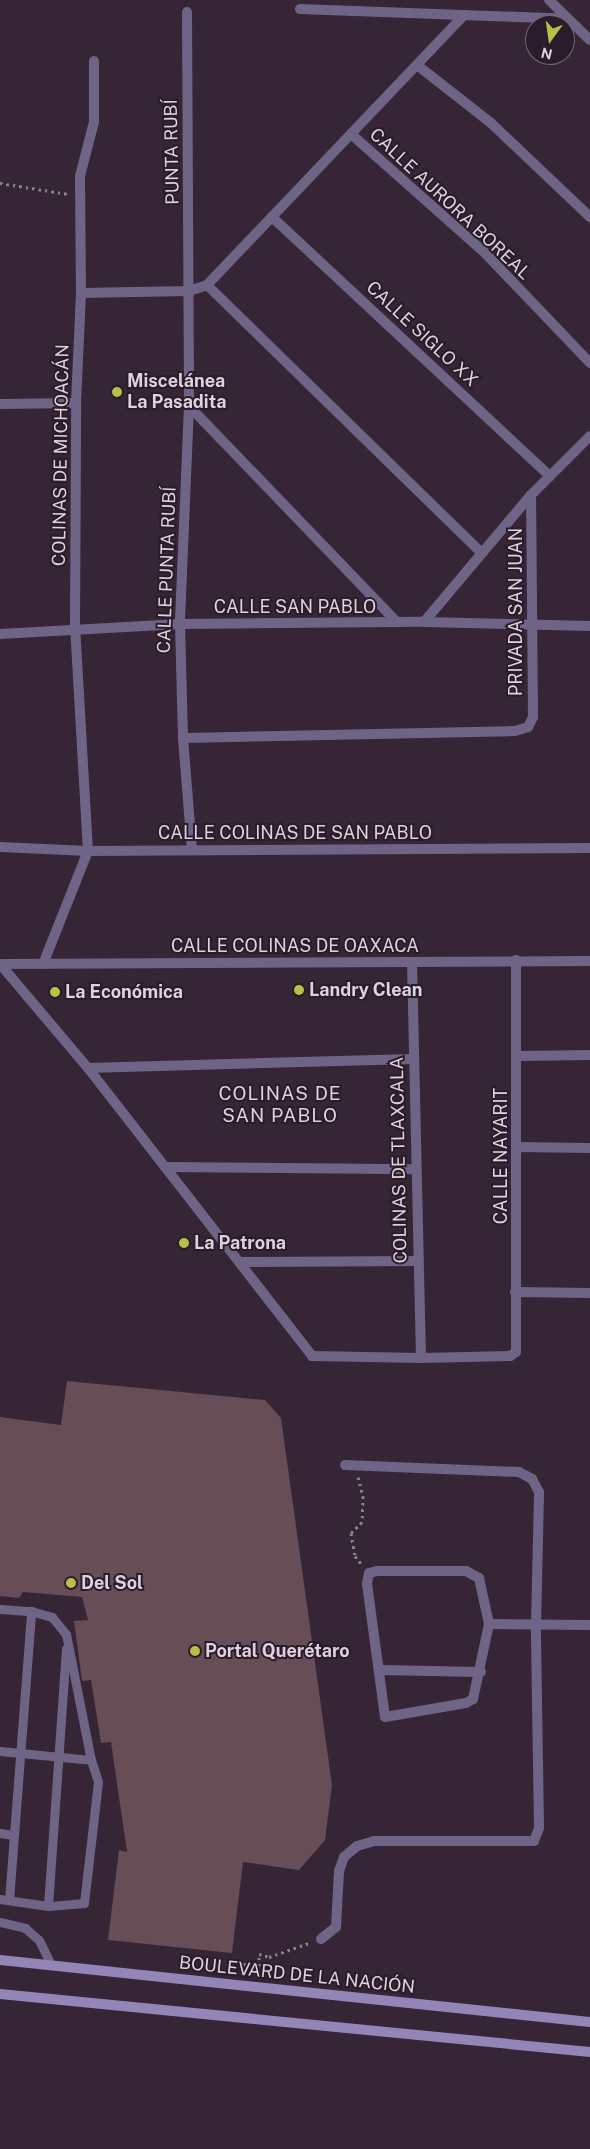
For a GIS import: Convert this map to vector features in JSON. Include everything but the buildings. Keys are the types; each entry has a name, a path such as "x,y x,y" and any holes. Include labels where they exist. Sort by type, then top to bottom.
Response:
{"main road":[{"name":"BOULEVARD DE LA NACIÓN","path":"0,1960 590,2022"},
{"path":"0,1994 590,2052"}],"street":[{"path":"549,0 564,15"},
{"path":"300,9 525,17"},
{"name":"PUNTA RUBÍ","path":"187,12 190,291"},
{"path":"82,293 190,291 207,285 464,15"},
{"path":"575,26 590,40"},
{"name":"COLINAS DE MICHOACÁN","path":"88,852 75,627 76,403 82,293 82,162 91,144 94,122 94,61"},
{"path":"417,65 491,123 590,217"},
{"name":"CALLE AURORA BOREAL","path":"351,134 486,253 590,363"},
{"name":"CALLE SIGLO XX","path":"272,217 550,476"},
{"path":"207,285 482,553"},
{"name":"CALLE PUNTA RUBÍ","path":"190,291 189,406 180,624 183,738 192,850"},
{"path":"0,404 76,403"},
{"path":"189,406 397,622"},
{"path":"424,622 531,495 590,436"},
{"name":"PRIVADA SAN JUAN","path":"183,738 515,731 528,727 533,717 534,626 531,495"},
{"name":"CALLE SAN PABLO","path":"0,634 75,627 180,624 424,622 590,626"},
{"name":"CALLE COLINAS DE SAN PABLO","path":"0,847 88,852 590,848"},
{"path":"43,964 88,852"},
{"name":"CALLE NAYARIT","path":"421,1358 510,1356 516,1352 518,1056 516,960"},
{"name":"CALLE COLINAS DE OAXACA","path":"0,964 590,961"},
{"name":"COLINAS DE TLAXCALA","path":"412,962 421,1358"},
{"path":"0,964 88,1068 312,1356 421,1358"},
{"path":"518,1056 590,1055"},
{"path":"88,1068 413,1059"},
{"path":"516,1147 590,1148"},
{"path":"165,1167 416,1169"},
{"path":"239,1262 418,1261"},
{"path":"515,1292 590,1293"},
{"path":"321,1939 336,1928 339,1871 344,1857 357,1846 374,1841 534,1841 539,1828 536,1626 539,1492 532,1479 519,1472 346,1465"},
{"path":"466,1571 480,1578 489,1624 481,1672 473,1699 466,1703 392,1718 385,1717 382,1710 380,1670 367,1584 369,1573 466,1571"},
{"path":"489,1624 536,1626 590,1625"},
{"path":"380,1670 481,1672"}],"lane":[{"path":"0,1609 31,1611 52,1617 66,1634 91,1760 98,1782 84,1903 48,1906 5,1900 21,1753 31,1611"},
{"path":"48,1906 61,1757 66,1634"},
{"path":"0,1751 91,1760"},
{"path":"0,1833 12,1835"},
{"path":"0,1922 25,1928 39,1940 52,1966"}],"path":[{"path":"0,184 52,189 81,198"},
{"path":"346,1465 357,1473 363,1496 362,1522 351,1533 355,1556 369,1573"},
{"path":"240,1985 243,1964 259,1966 259,1954 269,1957 321,1939"}],"place":[{"name":"Miscelánea La Pasadita","path":"117,392"},
{"name":"Landry Clean","path":"299,990"},
{"name":"La Económica","path":"55,992"},
{"name":"La Patrona","path":"184,1243"},
{"name":"Del Sol","path":"71,1583"},
{"name":"Portal Querétaro","path":"195,1651"}],"district":[{"name":"COLINAS DE SAN PABLO","path":"280,1105"}]}
